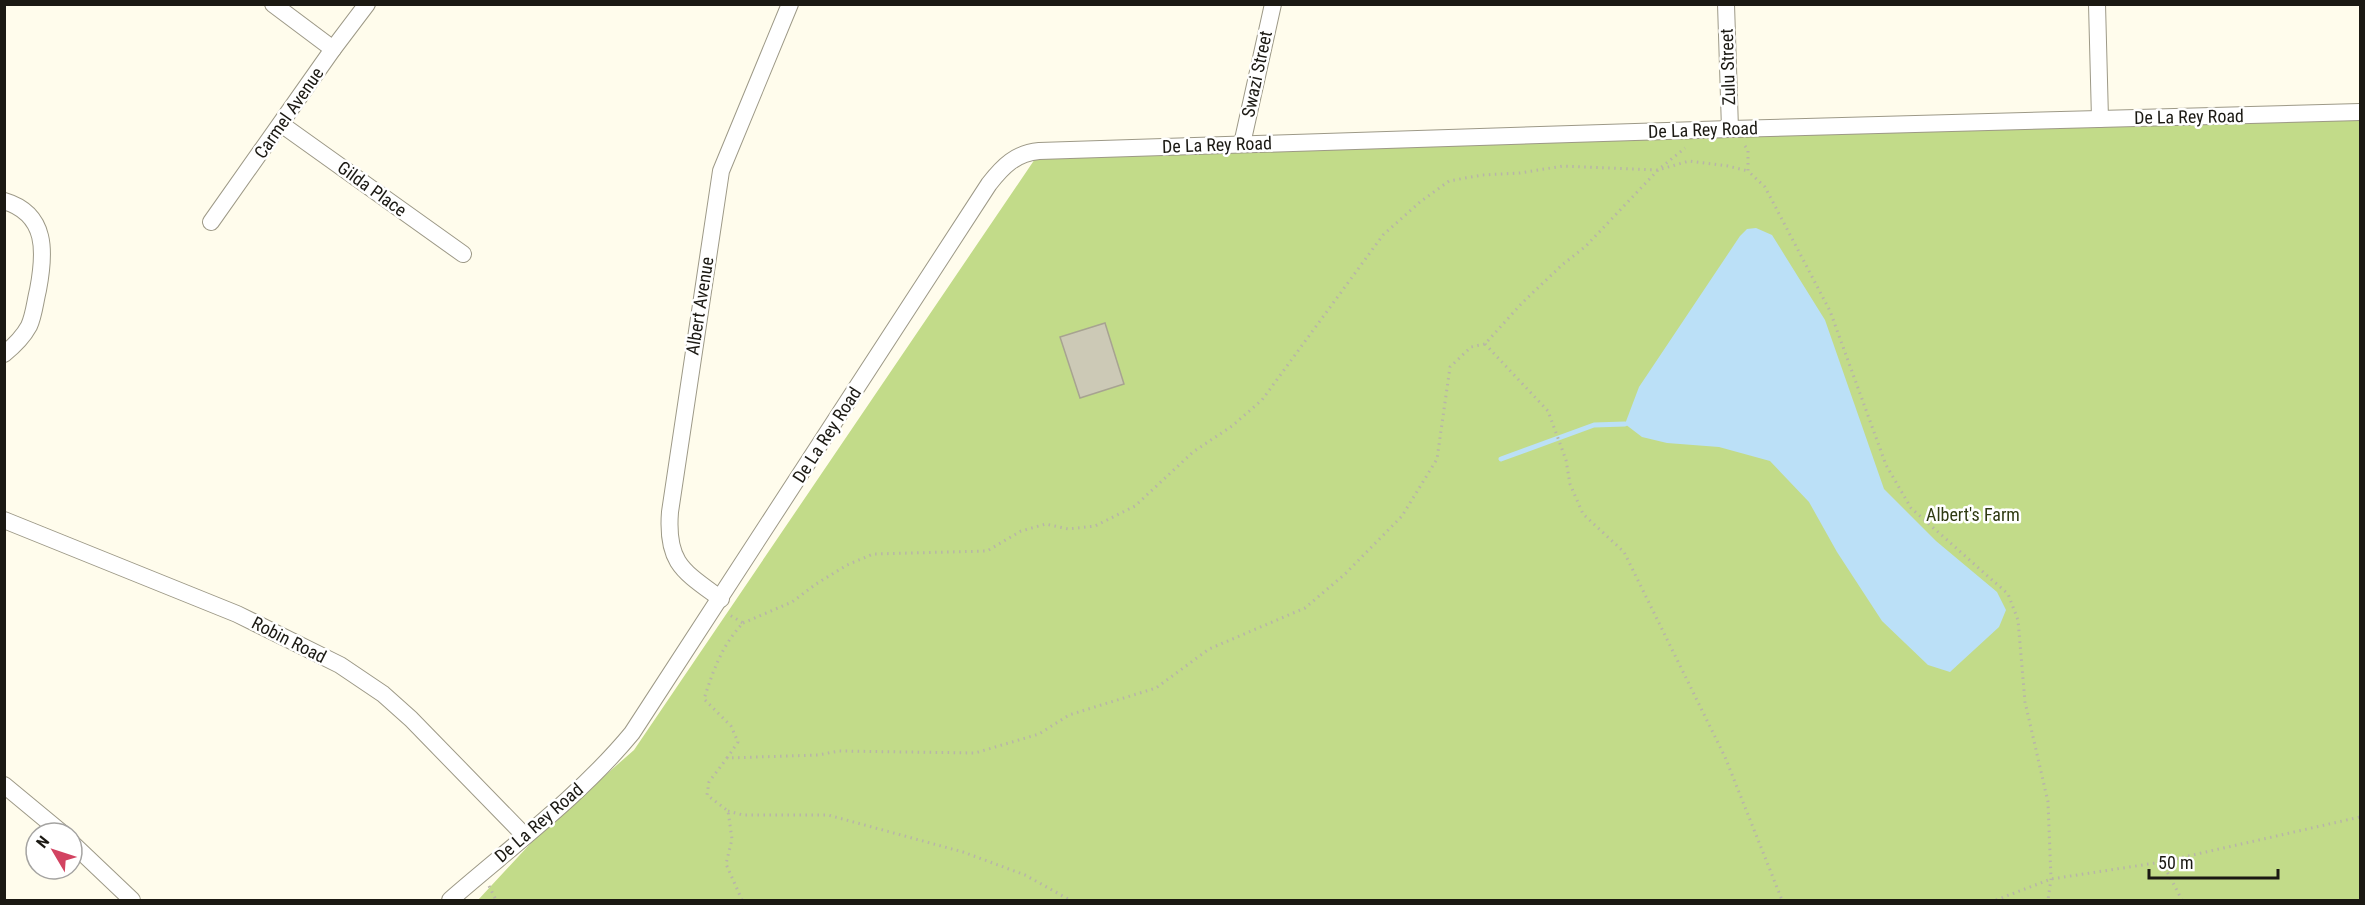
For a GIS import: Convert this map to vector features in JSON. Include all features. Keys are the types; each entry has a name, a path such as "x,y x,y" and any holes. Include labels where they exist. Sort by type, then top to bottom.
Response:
{"street":[{"path":"273,4 333,49"},
{"name":"Carmel Avenue","path":"212,222 367,4"},
{"name":"Albert Avenue","path":"721,599 682,568 671,552 668,533 670,512 721,171 790,4"},
{"name":"Swazi Street","path":"1242,144 1272,4"},
{"name":"Zulu Street","path":"1726,4 1730,129"},
{"path":"2097,4 2100,118"},
{"name":"De La Rey Road","path":"450,900 584,785 615,754 645,715 989,184 1008,162 1019,155 1039,151 1242,144 2361,112"},
{"name":"Gilda Place","path":"281,124 463,254"},
{"path":"4,201 22,209 29,215 40,234 43,249 42,271 29,325 23,336 4,354"},
{"name":"Robin Road","path":"4,520 237,614 340,665 383,694 411,719 525,836"},
{"path":"4,785 48,821"},
{"path":"84,854 132,900"}],"path":[{"path":"1730,129 1748,150 1748,171"},
{"path":"727,758 818,755 839,751 975,753 1040,734 1069,715 1156,688 1209,649 1305,608 1345,574 1402,516 1437,459 1450,367 1471,347 1485,344 1554,272 1587,246 1658,171 1706,130"},
{"path":"1070,900 1025,874 973,856 828,815 744,815 728,811 707,795 709,782 738,742 731,726 704,699 712,673 729,637 743,623 792,602 847,565 873,554 987,551 1021,531 1046,524 1068,529 1095,526 1135,506 1193,452 1232,426 1262,400 1383,235 1420,202 1449,181 1563,166 1658,171 1689,161 1748,171 1765,187 1830,312 1886,465 1911,508 2008,594 2018,620 2025,702 2048,802 2051,879 2048,900"},
{"path":"1485,344 1548,411 1566,460 1570,484 1583,514 1624,552 1725,757 1782,900"},
{"path":"721,599 727,613 743,623"},
{"path":"728,811 732,839 726,864 742,900"},
{"path":"1996,900 2051,879 2162,862 2361,817"},
{"path":"2162,862 2182,900"}],"green space":[{"name":"Albert's Farm","path":"2360,118 2360,900 478,900 543,830 634,750 1037,156"}],"water":[{"path":"1756,228 1772,235 1825,320 1884,489 1936,541 1997,592 2006,610 1999,627 1950,672 1928,665 1882,621 1837,552 1809,502 1770,461 1719,447 1667,443 1642,437 1625,424 1639,387 1740,236 1747,229"}],"building":[{"path":"1105,323 1124,384 1080,398 1060,337"}],"waterway":[{"path":"1501,459 1594,425 1625,424"}]}
